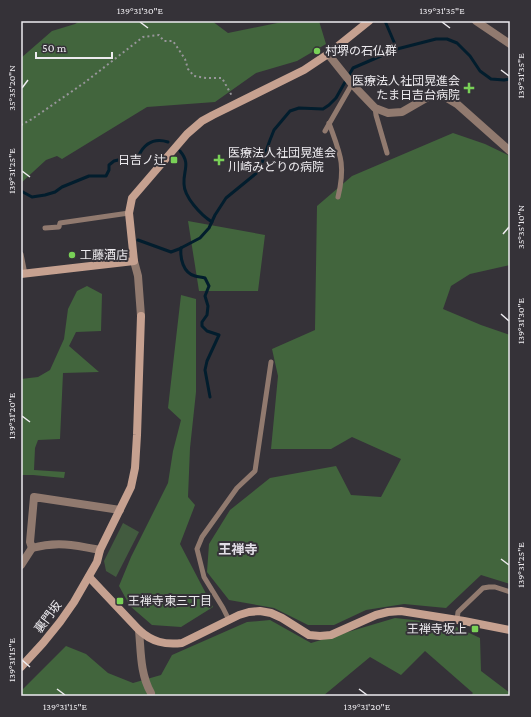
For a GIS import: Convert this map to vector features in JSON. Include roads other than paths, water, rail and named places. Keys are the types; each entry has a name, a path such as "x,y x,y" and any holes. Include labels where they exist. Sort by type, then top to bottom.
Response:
{"street":[{"path":"23,274 134,261 129,213 132,198 187,134 202,122 236,103 304,70 328,54 369,21"},
{"path":"476,21 510,44"},
{"path":"328,54 352,84 375,108 388,112 402,112 428,97 442,95 457,104 510,151"},
{"name":"裏門坂","path":"21,667 60,622 89,577 97,562 100,550 131,487 135,468 141,316 138,276 134,261"},
{"path":"32,548 30,542 34,497 120,510"},
{"path":"21,565 32,548 44,545 70,544 100,550"},
{"path":"89,577 139,630 154,641 172,644 182,643 249,612 260,611 282,618 309,635 320,636 331,635 366,618 388,612 414,612 510,630"},
{"path":"139,630 142,666 147,686 151,693"}],"lane":[{"path":"325,131 352,84"},
{"path":"375,108 387,153"},
{"path":"329,124 340,157 342,170 342,180 338,197"},
{"path":"45,228 59,227 60,223 129,213"},
{"path":"21,254 23,274"},
{"path":"229,620 204,577 197,549 202,537 237,488 255,471 271,362"},
{"path":"457,620 458,612 483,588 495,587 510,592"}],"waterway":[{"path":"385,21 397,49"},
{"path":"138,240 171,252 200,238 209,228 226,198 259,171 274,130 290,111 299,108 323,109 329,105 336,98 353,68 397,49 436,39 447,39 457,43 470,56 480,71 491,79 510,79"},
{"path":"21,191 32,197 45,195 55,192 62,187 89,176 106,176 109,170 109,165 114,161 139,155 144,147 151,142 168,142"},
{"path":"180,151 186,163 184,184 187,194 198,210 212,222"},
{"path":"181,248 181,256 185,268 191,274 205,278 209,286 205,296 208,306 207,315 202,322 202,326 207,331 219,335 207,361 205,370 210,397"}],"place":[{"name":"村堺の石仏群","path":"317,51"},
{"name":"医療法人社団晃進会 たま日吉台病院","path":"469,88"},
{"name":"日吉ノ辻","path":"174,160"},
{"name":"医療法人社団晃進会 川崎みどりの病院","path":"219,160"},
{"name":"工藤酒店","path":"72,255"},
{"name":"王禅寺東三丁目","path":"120,601"},
{"name":"王禅寺坂上","path":"475,629"}],"district":[{"name":"王禅寺","path":"238,549"}]}
